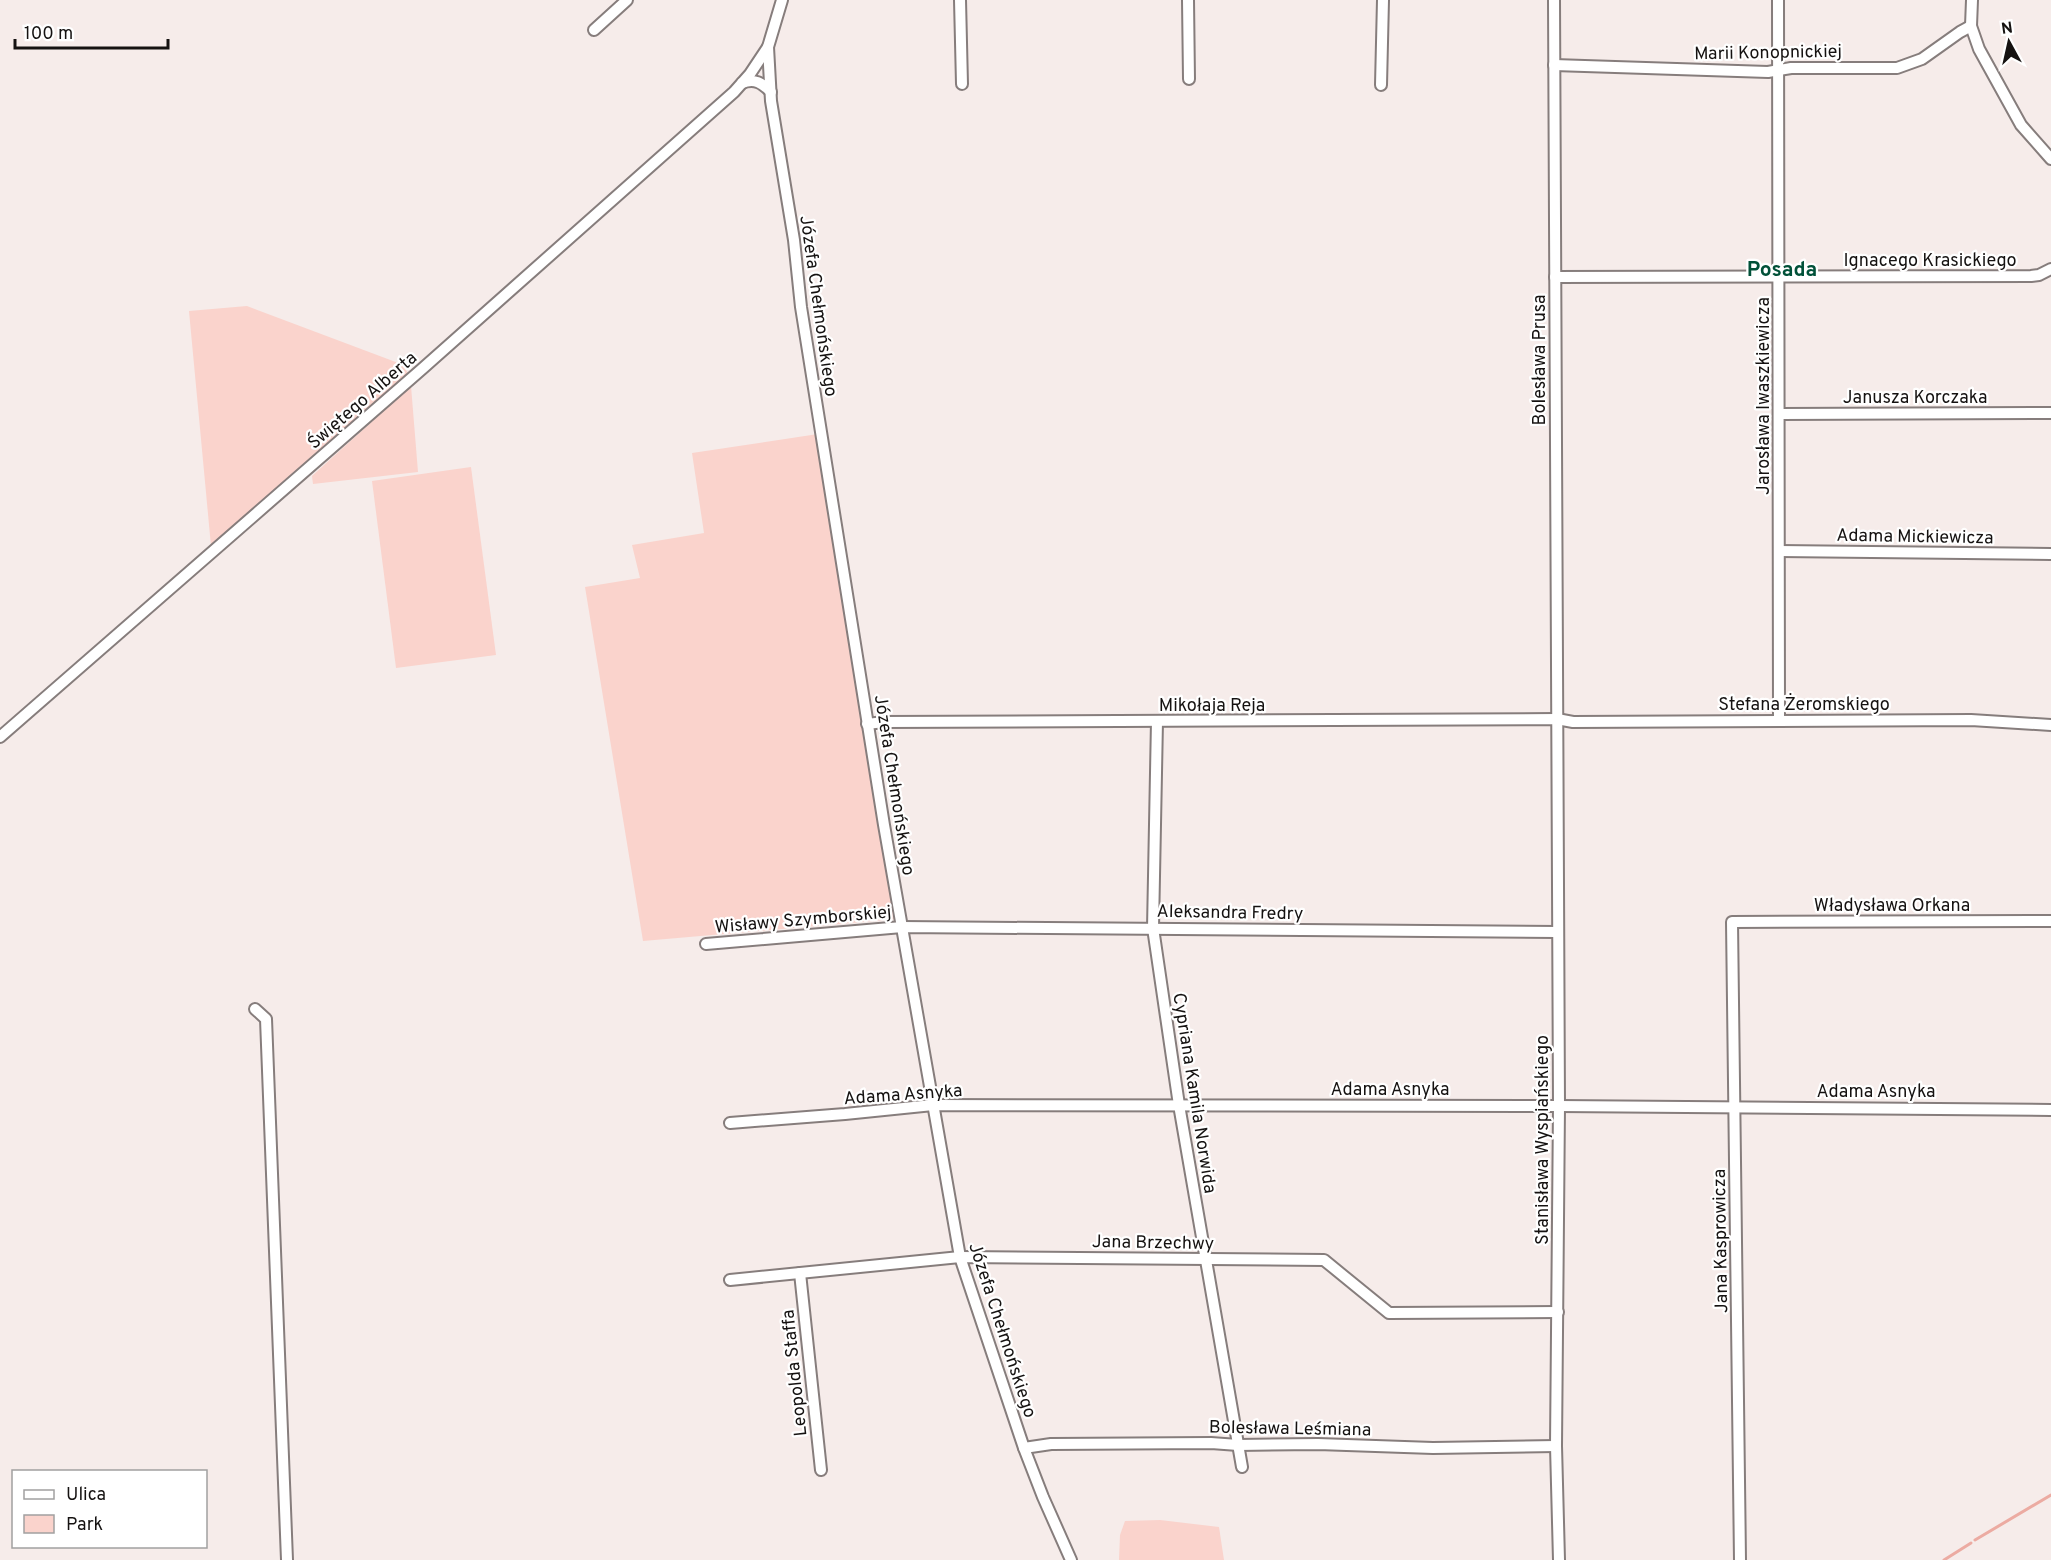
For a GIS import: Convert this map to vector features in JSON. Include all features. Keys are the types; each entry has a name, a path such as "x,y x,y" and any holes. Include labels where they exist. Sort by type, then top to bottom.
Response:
{"street":[{"path":"594,30 627,0"},
{"name":"Józefa Chełmońskiego","path":"782,0 768,47 771,93 794,240 801,307 867,724 960,1257 1024,1448 1042,1497 1071,1560"},
{"path":"960,0 962,84"},
{"path":"1188,0 1189,79"},
{"path":"1381,85 1383,0"},
{"name":"Bolesława Prusa","path":"1554,0 1557,719"},
{"name":"Jarosława Iwaszkiewicza","path":"1778,0 1779,720"},
{"path":"1972,0 1971,26 1979,49 2007,103 2026,133 2051,159"},
{"name":"Marii Konopnickiej","path":"1554,65 1768,72 1791,68 1898,68 1922,59 1971,26"},
{"name":"Świętego Alberta","path":"0,737 107,641 422,369 742,83 768,47"},
{"path":"742,83 755,81 771,93"},
{"name":"Ignacego Krasickiego","path":"1555,277 2031,276 2044,273 2051,268"},
{"name":"Janusza Korczaka","path":"1780,414 2051,413"},
{"name":"Adama Mickiewicza","path":"1779,551 2051,554"},
{"name":"Mikołaja Reja","path":"867,724 884,722 1557,719"},
{"name":"Stefana Żeromskiego","path":"1557,719 1573,722 1971,720 2051,725"},
{"name":"Stanisława Wyspiańskiego","path":"1557,719 1559,1106 1556,1446 1559,1560"},
{"name":"Cypriana Kamila Norwida","path":"1157,722 1153,928 1179,1105 1242,1467"},
{"name":"Władysława Orkana","path":"1732,922 2051,921"},
{"name":"Jana Kasprowicza","path":"1732,922 1740,1560"},
{"name":"Aleksandra Fredry","path":"902,927 1557,932"},
{"name":"Wisławy Szymborskiej","path":"706,944 902,927"},
{"path":"255,1009 266,1019 287,1560"},
{"name":"Adama Asnyka","path":"730,1123 933,1105 2051,1110"},
{"name":"Jana Brzechwy","path":"730,1280 960,1257 1324,1260 1389,1313 1558,1312"},
{"name":"Leopolda Staffa","path":"800,1273 821,1470"},
{"name":"Bolesława Leśmiana","path":"1024,1448 1051,1444 1210,1443 1433,1448 1556,1446"}],"green space":[{"path":"247,306 401,364 409,374 211,546 189,311"},
{"path":"411,386 418,472 313,484 312,476"},
{"path":"818,434 896,919 643,941 585,587 640,578 632,545 704,533 692,453"},
{"path":"471,467 496,655 396,668 372,481"},
{"path":"1160,1520 1219,1527 1224,1560 1119,1560 1120,1535 1125,1521"}],"waterway":[{"path":"1975,1540 2051,1495"},
{"path":"1944,1560 1971,1543"}],"district":[{"name":"Posada","path":"1782,269"}]}
